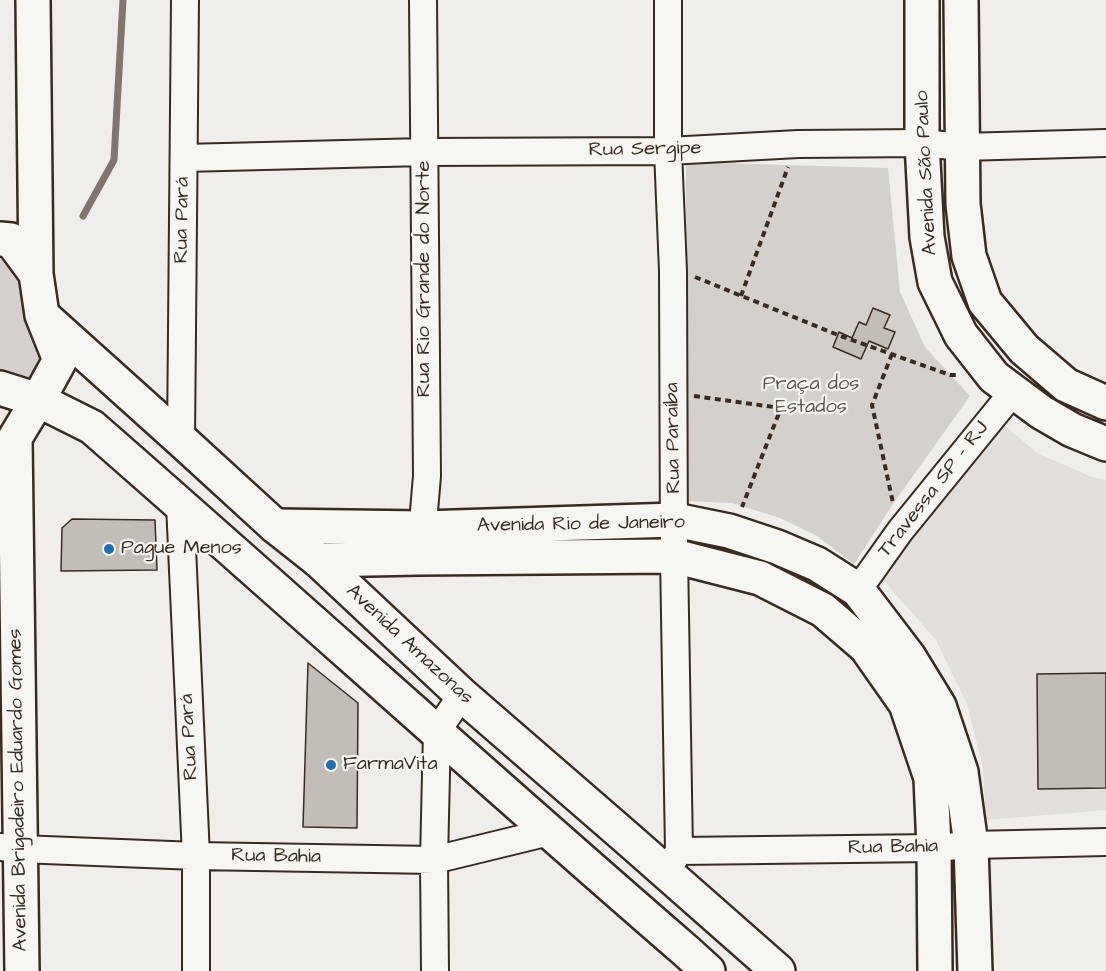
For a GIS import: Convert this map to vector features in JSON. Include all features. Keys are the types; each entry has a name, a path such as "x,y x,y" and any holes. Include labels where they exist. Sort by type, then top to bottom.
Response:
{"street":[{"path":"33,0 36,274 42,315"},
{"name":"Rua Pará","path":"181,440 184,0"},
{"name":"Rua Rio Grande do Norte","path":"421,543 427,476 423,0"},
{"name":"Rua Paraíba","path":"668,0 668,151 673,271 675,520 673,862"},
{"name":"Avenida São Paulo","path":"922,0 922,143 927,237 935,282 961,335 1003,384 1041,412 1072,430 1106,444"},
{"name":"Avenida São Paulo","path":"961,0 963,204 969,256 985,302 1024,349 1066,385 1106,404"},
{"name":"Rua Sergipe","path":"184,158 424,152 668,151 798,144 922,143 962,147 1106,143"},
{"path":"0,239 11,240 36,274"},
{"name":"Avenida Amazonas","path":"42,315 275,526 318,560 462,695 673,862 778,971"},
{"name":"Avenida Brigadeiro Eduardo Gomes","path":"22,971 10,848 15,438 60,360 42,315"},
{"name":"Travessa SP - RJ","path":"858,590 1003,384"},
{"path":"0,388 38,400 92,426 437,731 693,964"},
{"name":"Rua Pará","path":"180,504 196,856 196,971"},
{"name":"Avenida Rio de Janeiro","path":"318,560 421,543 675,520 729,531 777,547 817,564 858,590 909,657 939,706 961,772 971,845 975,971"},
{"name":"Avenida Rio de Janeiro","path":"275,526 421,543 674,556 760,578 823,610 866,647 906,704 931,778 935,971"},
{"path":"435,971 434,860 437,731 462,695"},
{"name":"Rua Bahia","path":"10,848 196,856 434,860 549,832"},
{"name":"Rua Bahia","path":"673,862 971,845 1106,842"}],"path":[{"path":"741,296 798,144"},
{"path":"673,271 686,273 838,335 950,375 1003,384"},
{"path":"892,354 872,405 900,531"},
{"path":"674,395 781,408 742,507 729,531"}],"shaded area":[{"path":"997,419 1037,453 1092,477 1106,480 1106,810 986,820 983,768 967,704 936,640 883,580"}],"green space":[{"name":"Praça dos Estados","path":"686,162 888,168 900,292 925,347 970,396 893,504 854,564 817,536 780,518 732,503 685,501"},
{"path":"0,250 17,260 50,344 39,385 0,378"}],"building":[{"path":"873,308 890,315 884,328 895,332 888,349 869,341 861,359 833,347 839,332 852,338 859,322 866,325"},
{"name":"Pague Menos","path":"72,519 155,520 157,570 61,571 62,528"},
{"name":"FarmaVita","path":"308,663 358,703 357,828 303,827"},
{"path":"1106,673 1106,788 1038,789 1037,674"}],"waterway":[{"path":"83,216 114,160 123,0"}],"place":[{"name":"Pague Menos","path":"109,549"},
{"name":"FarmaVita","path":"331,765"}]}
